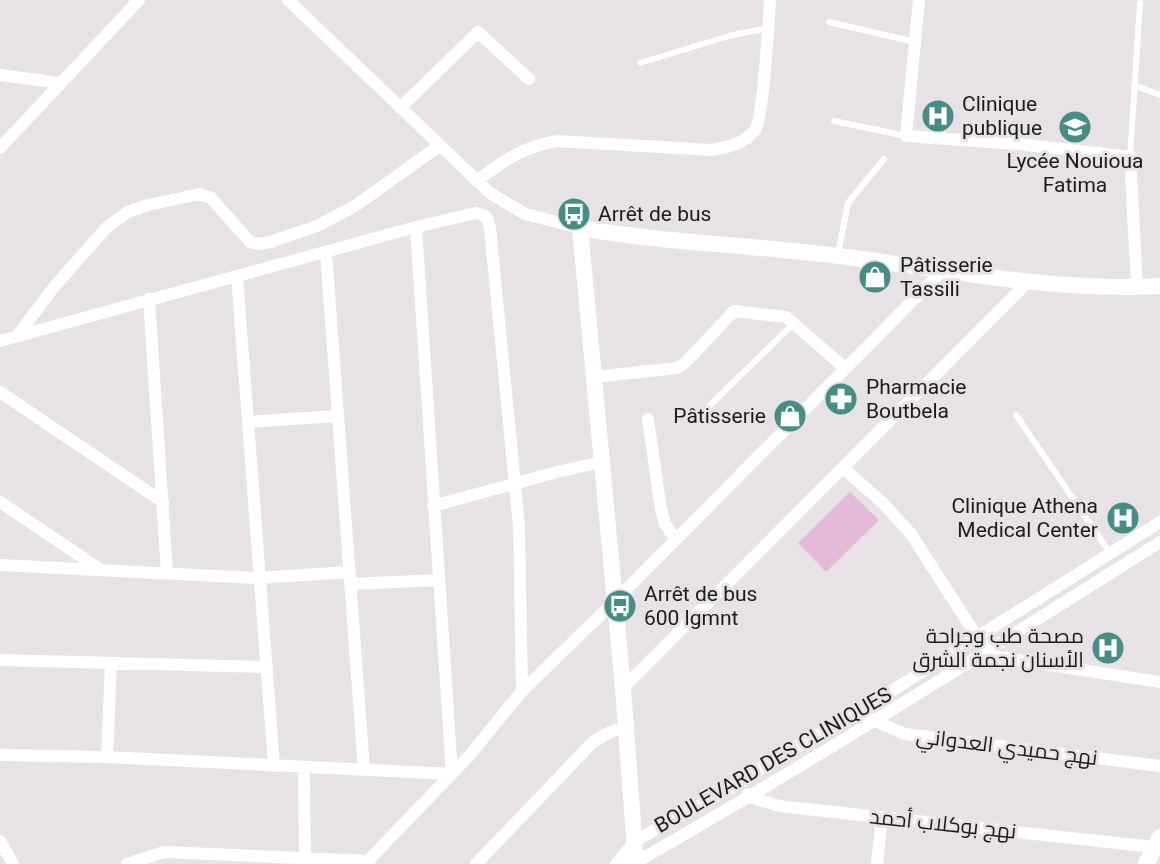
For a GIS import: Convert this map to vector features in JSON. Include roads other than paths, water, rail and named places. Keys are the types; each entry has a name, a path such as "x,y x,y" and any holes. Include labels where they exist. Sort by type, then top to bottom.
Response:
{"street":[{"path":"0,148 139,0"},
{"path":"288,0 476,181 507,205 525,214 580,228 623,235 837,256 1028,282 1137,288 1160,286"},
{"path":"476,181 511,156 534,145 557,141 712,150 746,140 758,127 770,0"},
{"path":"919,0 906,136 1018,144 1130,157 1137,288"},
{"path":"400,108 478,32 528,79"},
{"path":"0,75 60,83"},
{"path":"17,336 54,287 107,227 128,212 200,194 211,198 250,242 270,242 317,226 355,206 439,146"},
{"path":"0,341 416,227 476,213 484,215 488,220 519,526 522,691"},
{"path":"416,227 452,774"},
{"path":"580,228 635,841 627,863"},
{"path":"326,252 365,770"},
{"path":"127,864 164,852 367,862 452,774 522,691 615,601 943,270"},
{"path":"237,276 274,766"},
{"path":"623,688 1028,282"},
{"path":"149,299 167,573"},
{"path":"594,377 677,368 734,311 786,317 845,368"},
{"path":"0,393 163,502"},
{"path":"248,422 338,416"},
{"path":"648,419 661,510 665,524 676,539"},
{"path":"433,506 602,462"},
{"path":"843,468 883,503 911,534 977,637 998,657 1160,682"},
{"path":"0,502 99,569"},
{"name":"BOULEVARD DES CLINIQUES","path":"635,841 740,783 770,762 860,711 1160,522"},
{"name":"BOULEVARD DES CLINIQUES","path":"627,863 750,797 1160,542"},
{"path":"0,565 260,578 439,580"},
{"path":"0,660 267,667"},
{"path":"107,757 111,663"},
{"name":"نهج حميدي العدواني","path":"860,711 872,721 905,734 1160,766"},
{"path":"476,864 593,742 626,727"},
{"path":"0,755 107,757 452,774"},
{"path":"304,767 305,858"},
{"path":"740,783 750,797"},
{"name":"نهج بوكلاب أحمد","path":"750,797 779,806 882,818 1157,842"},
{"path":"877,864 882,818"},
{"path":"0,841 13,864"},
{"path":"1146,864 1157,842"}],"lane":[{"path":"1130,157 1140,3"},
{"path":"829,22 915,42"},
{"path":"640,63 769,28"},
{"path":"1134,85 1160,95"},
{"path":"834,121 906,136"},
{"path":"837,256 848,203 884,159"},
{"path":"695,420 794,322"},
{"path":"1016,415 1110,553"}],"place":[{"name":"Clinique publique","path":"938,116"},
{"name":"Lycée Nouioua Fatima","path":"1075,127"},
{"name":"Arrêt de bus","path":"574,214"},
{"name":"Pâtisserie Tassili","path":"875,277"},
{"name":"Pharmacie Boutbela","path":"841,399"},
{"name":"Pâtisserie","path":"790,416"},
{"name":"Clinique Athena Medical Center","path":"1123,518"},
{"name":"Arrêt de bus 600 lgmnt","path":"620,606"},
{"name":"مصحة طب وجراحة الأسنان نجمة الشرق","path":"1108,648"}]}
